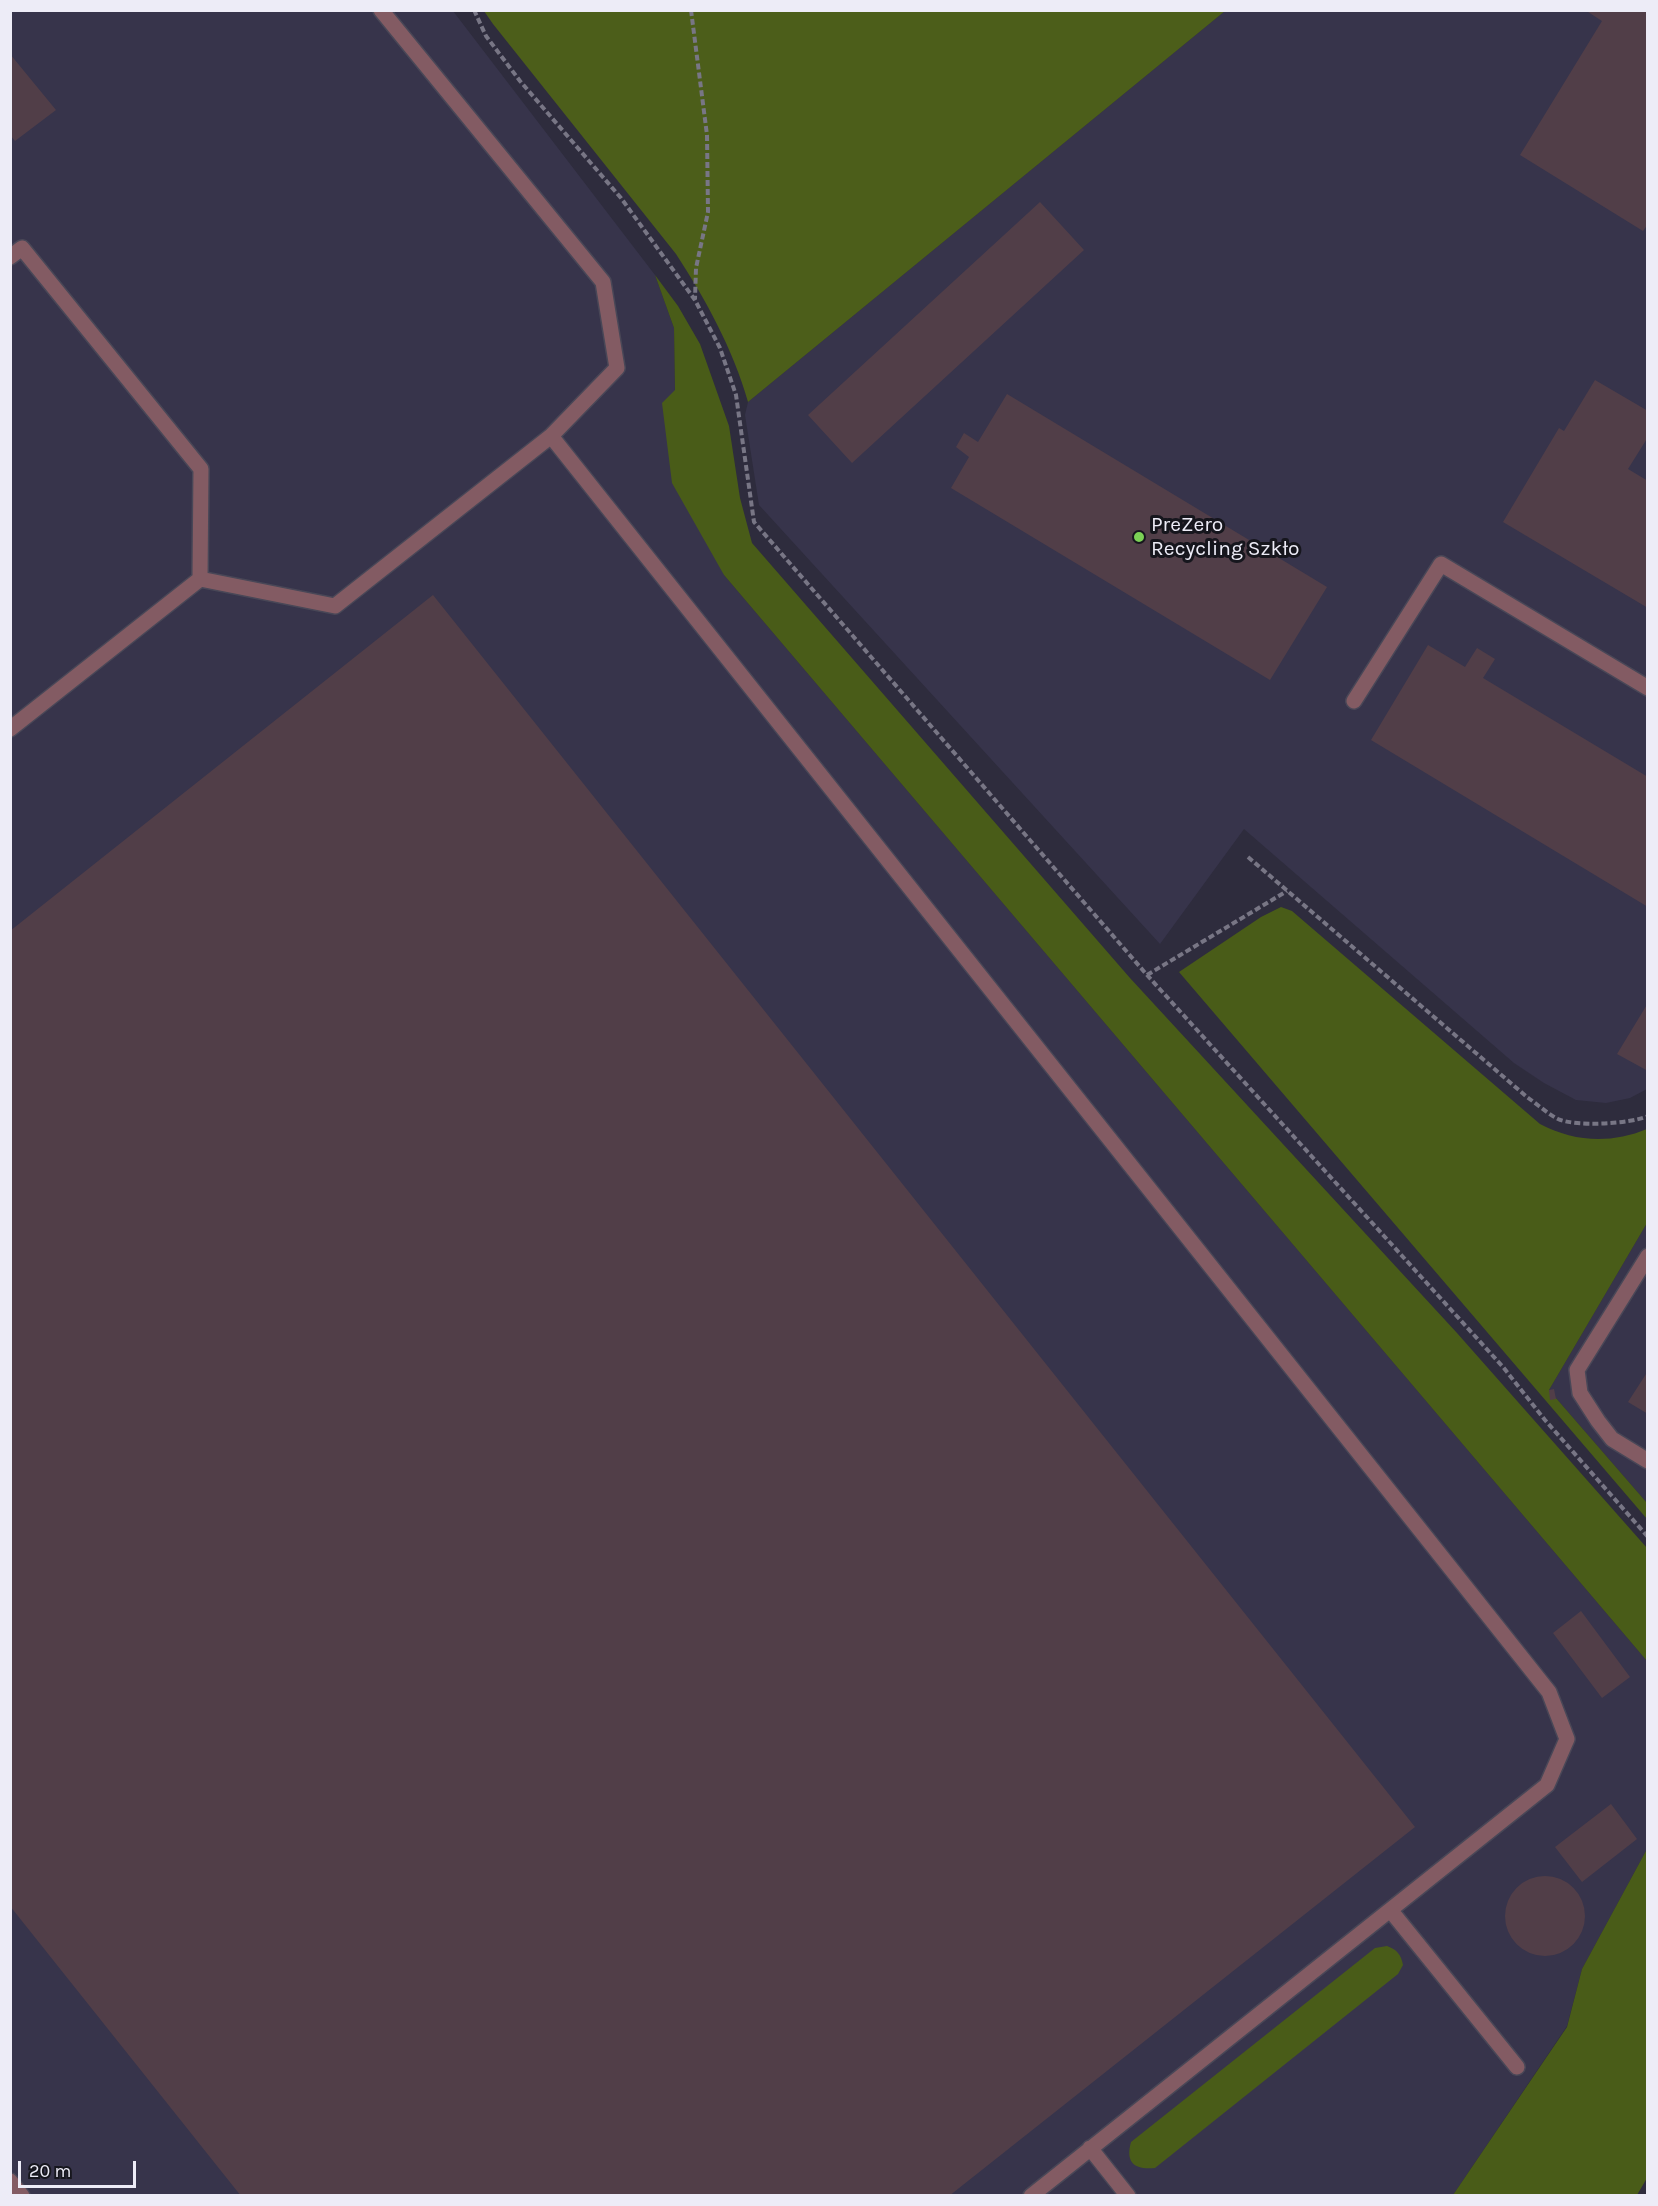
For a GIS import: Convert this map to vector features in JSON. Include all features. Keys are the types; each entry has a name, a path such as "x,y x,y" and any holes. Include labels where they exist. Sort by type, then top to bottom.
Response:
{"lane":[{"path":"10,729 200,579 335,606 551,436 618,368 603,282 381,10"},
{"path":"10,257 22,248 201,469 200,579"},
{"path":"551,436 1549,1692 1568,1739 1547,1785 1031,2196"},
{"path":"1354,701 1441,564 1647,688"},
{"path":"1647,1256 1577,1370 1580,1393 1598,1421 1612,1439 1647,1461"},
{"path":"1391,1911 1517,2067"},
{"path":"1090,2148 1128,2196"},
{"path":"10,2181 22,2196"}],"path":[{"path":"474,10 486,36 520,81 621,198 695,300 720,348 736,395 754,522 1147,975 1503,1367 1545,1420 1647,1537"},
{"path":"691,10 707,135 708,190 708,212 696,268 695,300"},
{"path":"1248,857 1527,1097 1559,1120 1599,1124 1640,1120 1647,1116"},
{"path":"1147,975 1287,891"}],"shaded area":[{"path":"11,11 453,11 655,275 674,328 675,390 724,575 1647,1661 1647,1849 1582,1969 1567,2026 1453,2195 11,2196"},
{"name":"PreZero Recycling Szkło","path":"1225,11 1647,11 1647,1089 1630,1098 1606,1103 1576,1100 1544,1083 1514,1063 1244,829 1160,944 759,505 745,415 748,402"},
{"path":"1647,1223 1647,1503 1549,1390"}],"green space":[{"path":"484,11 1225,11 748,402 735,363 718,325 676,254"},
{"path":"655,275 678,306 700,344 729,426 740,498 752,543 1130,978 1457,1333 1647,1548 1647,1661 724,575 672,483 662,403 675,390 674,328"},
{"path":"1281,907 1292,911 1540,1124 1566,1134 1593,1139 1620,1137 1647,1129 1647,1223 1549,1390 1647,1503 1647,1519 1179,972 1261,917"},
{"path":"1647,1849 1647,2178 1637,2195 1453,2195 1567,2027 1582,1969"},
{"path":"1387,1946 1400,1955 1403,1965 1398,1974 1155,2168 1142,2168 1133,2164 1129,2155 1131,2142 1375,1948"}],"building":[{"path":"1585,10 1648,10 1648,224 1643,231 1520,155 1602,21"},
{"path":"10,54 56,110 15,141 10,135"},
{"path":"1040,202 1084,250 852,463 808,415"},
{"path":"1595,380 1648,411 1648,437 1628,469 1648,481 1648,608 1503,522 1559,428 1564,431"},
{"name":"PreZero Recycling Szkło","path":"1007,394 1327,587 1270,680 951,488 969,457 956,447 964,433 978,442"},
{"path":"433,595 1415,1827 949,2196 241,2196 10,1906 10,931"},
{"path":"1428,645 1465,667 1477,648 1495,659 1483,678 1648,777 1648,907 1371,740"},
{"path":"1648,1003 1648,1071 1617,1054"},
{"path":"1648,1371 1648,1414 1628,1402"},
{"path":"1554,1389 1556,1399 1550,1400 1549,1390"},
{"path":"1581,1611 1630,1677 1602,1698 1553,1633"},
{"path":"1611,1804 1637,1839 1582,1882 1555,1847"},
{"path":"1545,1876 1560,1879 1573,1888 1582,1901 1585,1916 1582,1931 1573,1944 1560,1953 1545,1956 1530,1953 1517,1944 1508,1931 1505,1916 1508,1901 1517,1888 1530,1879"}],"place":[{"name":"PreZero Recycling Szkło","path":"1139,537"}]}
